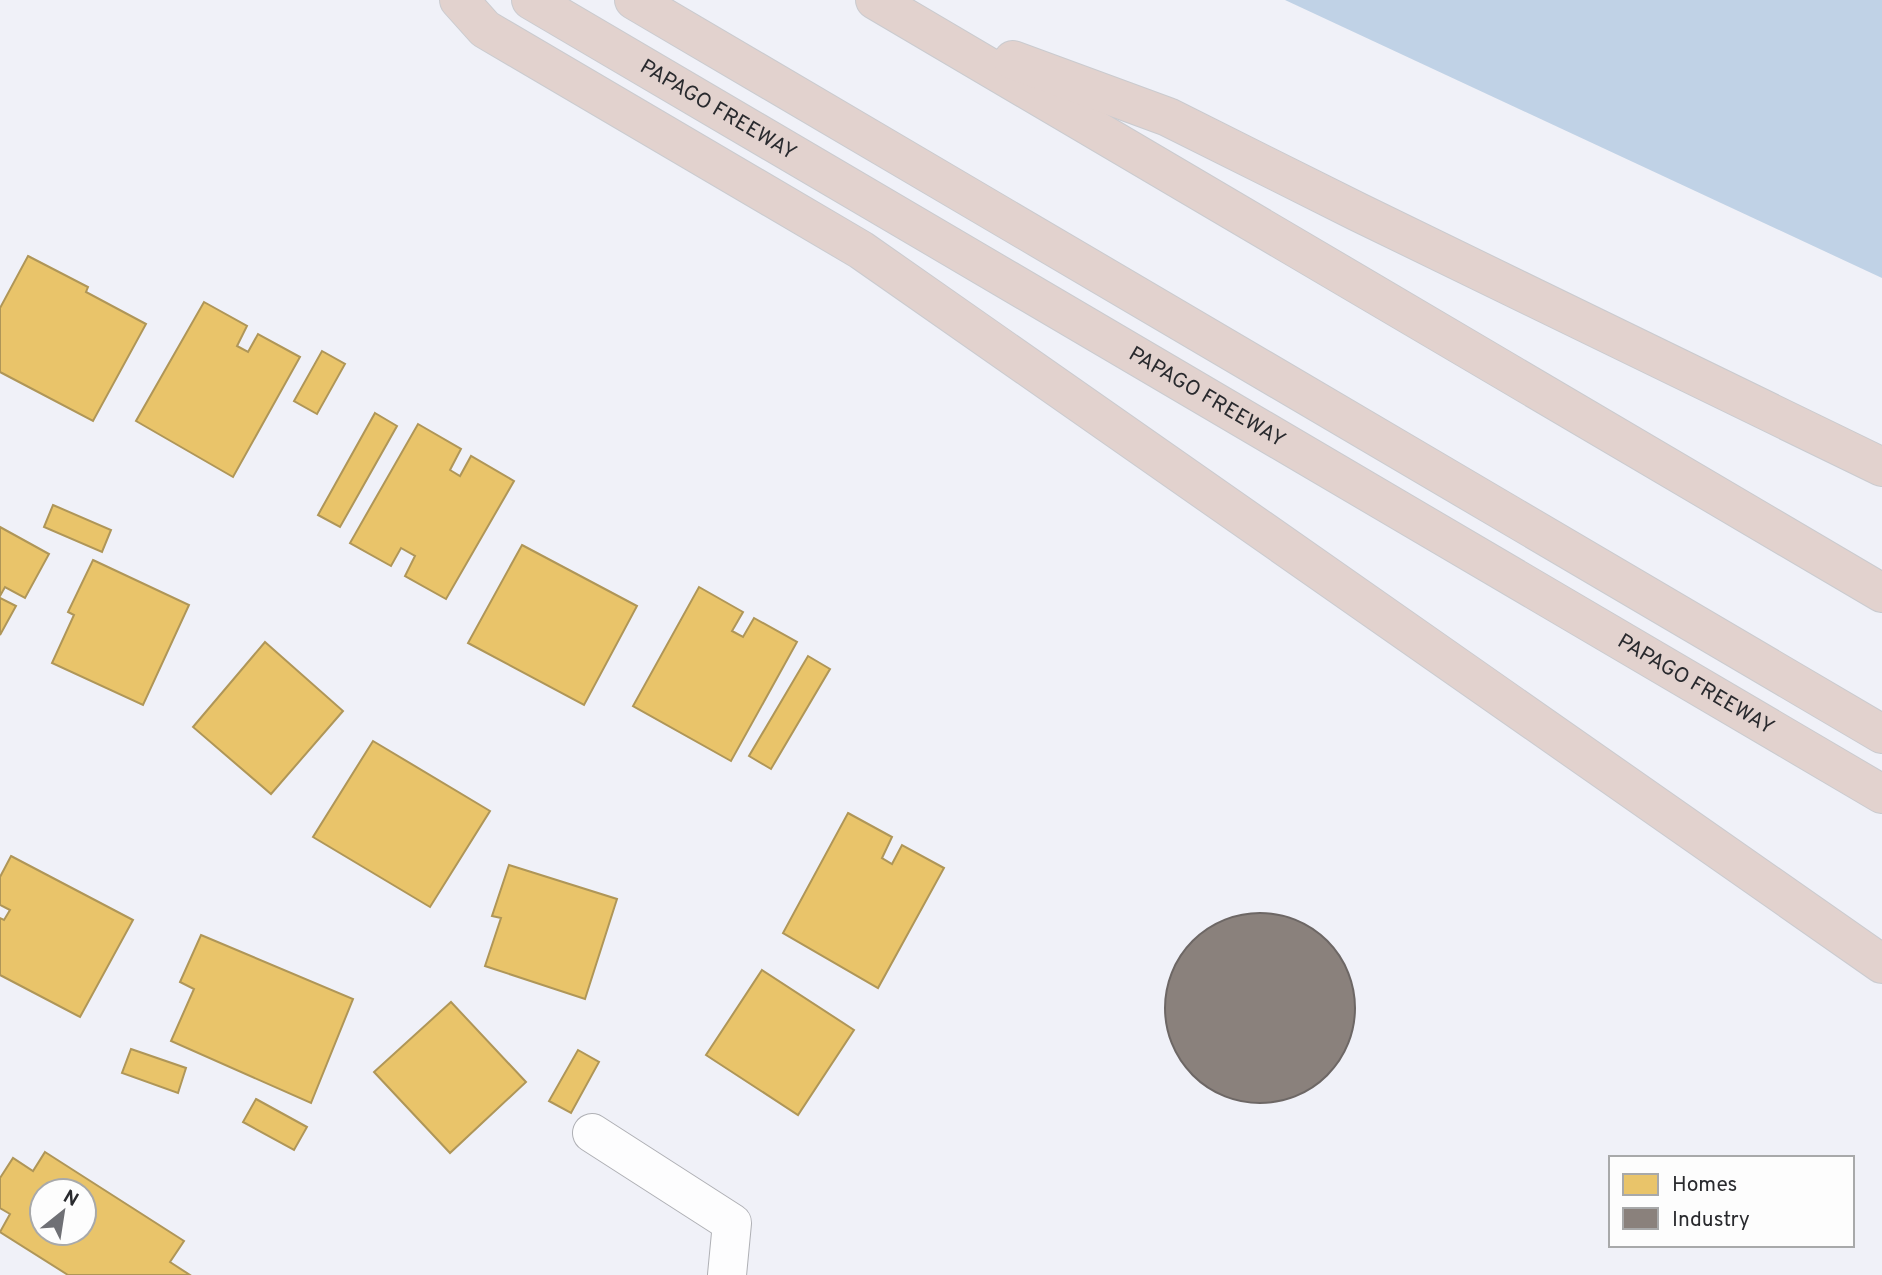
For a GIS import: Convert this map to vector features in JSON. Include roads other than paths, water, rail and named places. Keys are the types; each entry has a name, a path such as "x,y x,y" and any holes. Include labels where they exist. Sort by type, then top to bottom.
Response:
{"highway":[{"path":"460,0 485,29 861,250 1882,964"},
{"name":"PAPAGO FREEWAY","path":"531,0 1882,793"},
{"path":"634,0 1882,734"},
{"path":"875,0 1882,593"},
{"path":"922,28 1168,117 1882,467"}],"street":[{"path":"592,1133 732,1223 729,1274"}],"water":[{"path":"1285,0 1882,0 1882,278"}]}
